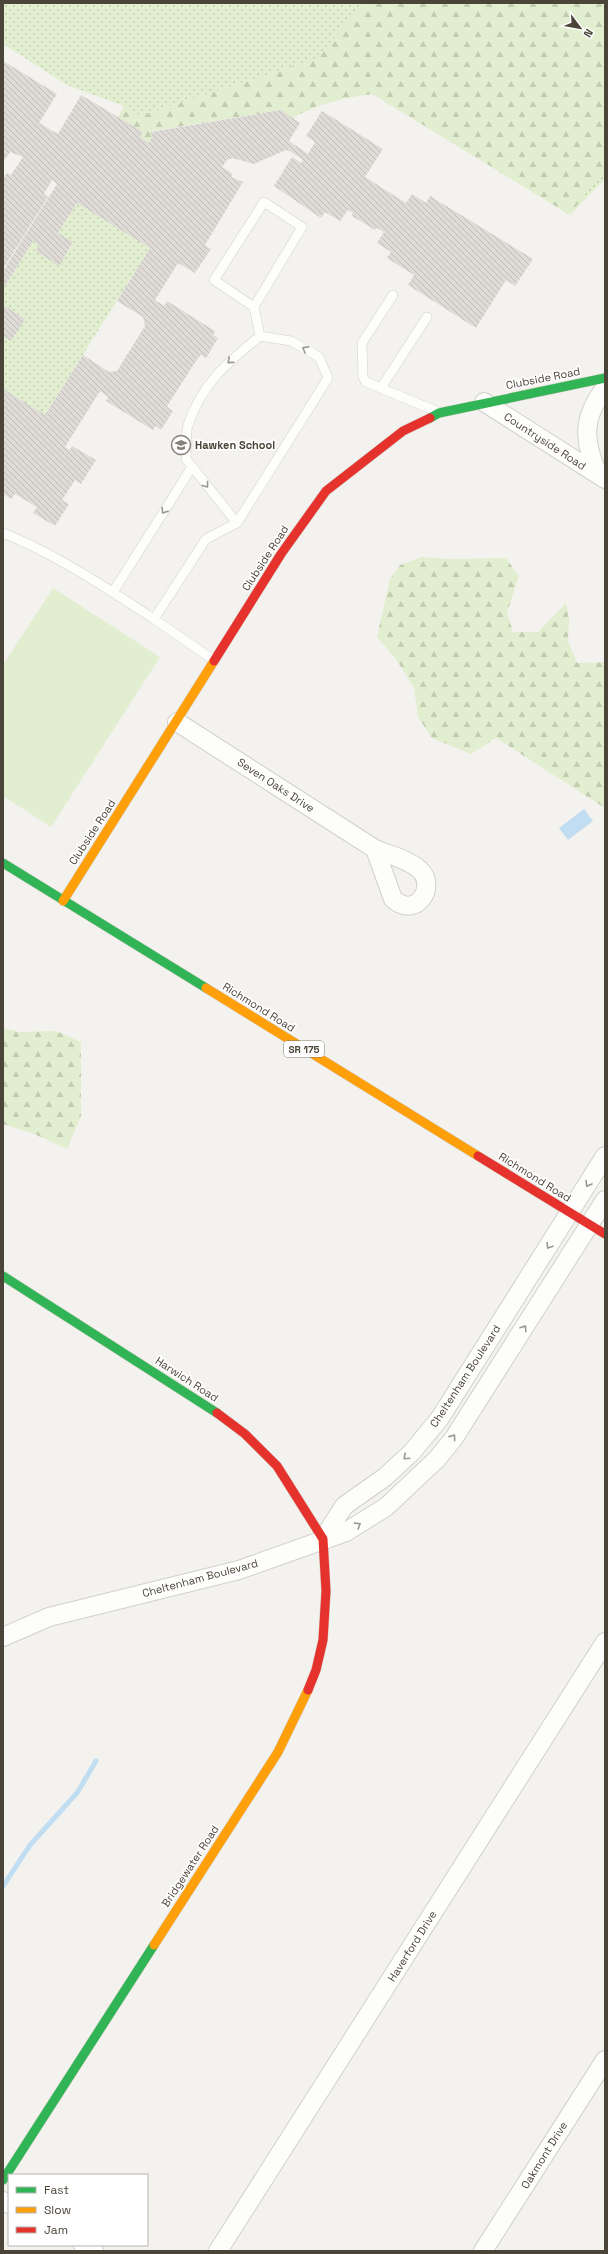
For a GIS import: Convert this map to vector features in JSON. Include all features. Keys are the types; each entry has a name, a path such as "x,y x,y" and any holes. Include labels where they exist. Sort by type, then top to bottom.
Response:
{"street":[{"name":"Clubside Road","path":"63,901 178,722 281,554 326,491 403,431 439,413 484,402 605,378"},
{"path":"601,477 590,456 587,441 587,426 596,399 605,388"},
{"name":"Countryside Road","path":"484,402 601,477"},
{"name":"Seven Oaks Drive","path":"178,722 375,849"},
{"name":"Richmond Road","path":"3,863 605,1234"},
{"name":"Cheltenham Boulevard","path":"3,1637 49,1617 239,1570 322,1539 344,1506 385,1477 412,1452 440,1418 605,1156"},
{"path":"322,1539 346,1532 386,1507 437,1459 454,1438 605,1200"},
{"name":"Harwich Road","path":"3,1276 213,1410 245,1434 278,1466 322,1539"},
{"name":"Bridgewater Road","path":"3,2180 278,1752 300,1709 316,1670 323,1640 326,1591 322,1539"},
{"name":"Haverford Drive","path":"218,2251 605,1642"},
{"name":"Oakmont Drive","path":"483,2251 605,2060"},
{"path":"85,2246 94,2251"}],"lane":[{"path":"254,307 214,280 264,202 302,227 254,307 260,336"},
{"path":"393,295 362,343 363,377 366,382 439,413"},
{"path":"380,388 427,317"},
{"path":"154,619 206,539 237,523 328,378 319,357 291,342 260,336"},
{"path":"237,523 186,459 188,426 205,389 220,369 260,336"},
{"path":"113,592 192,467"},
{"path":"3,533 20,540 113,592 215,661"}],"green space":[{"path":"3,3 605,3 605,179 570,215 315,59 140,116 124,106 67,85 3,44"},
{"path":"366,3 605,3 605,167 570,215 373,94 352,97 312,108 293,118 281,110 152,131 152,137 149,143 140,137 143,132 118,117 124,106 140,116 315,59"},
{"path":"77,203 150,248 45,415 3,389 3,289 33,241 39,245 36,251 59,265 73,243 58,233"},
{"path":"422,557 449,559 506,558 519,576 507,613 513,632 538,632 566,603 569,619 568,641 577,663 605,662 605,808 496,738 471,754 432,738 418,717 414,688 396,659 377,637 390,579 400,565"},
{"path":"53,588 160,657 51,827 3,796 3,665"},
{"path":"3,1028 19,1032 56,1031 81,1042 81,1116 67,1149 34,1134 3,1124"}],"water":[{"path":"584,809 593,821 568,840 559,828"}],"building":[{"path":"3,61 57,94 39,123 58,134 81,95 143,132 140,137 149,143 152,137 151,132 281,110 300,123 289,141 308,154 315,142 306,136 322,111 383,149 365,177 406,203 412,194 426,203 430,196 533,259 515,286 506,280 476,328 408,285 414,275 387,258 391,252 377,243 384,232 377,228 375,230 352,216 353,213 348,210 340,221 325,212 321,218 274,186 292,157 301,163 303,160 290,151 286,150 254,164 233,158 227,160 222,167 233,174 231,177 243,182 205,245 211,249 195,273 178,263 155,300 164,306 167,301 215,331 213,335 218,338 206,358 201,355 198,358 169,403 167,407 173,411 161,430 156,426 153,430 106,401 108,397 100,391 65,447 70,450 72,446 96,460 81,484 75,480 62,500 69,504 55,526 33,513 37,507 15,494 11,499 3,494 3,389 45,415 83,355 109,372 117,371 145,326 143,317 117,301 150,248 77,203 58,233 73,242 59,266 36,251 39,245 33,241 3,289 3,271 57,184 52,180 44,194 48,197 5,266 3,264 3,179 7,173 11,175 23,157 10,152 3,162"},
{"path":"3,305 25,319 11,341 3,336"}],"waterway":[{"path":"3,1886 30,1845 77,1793 96,1761"}],"traffic: fast":[{"path":"430,418 439,413 605,378"},
{"path":"3,863 206,988"},
{"path":"3,1276 217,1413"},
{"path":"3,2180 154,1945"}],"traffic: slow":[{"path":"63,901 214,661"},
{"path":"206,988 478,1156"},
{"path":"154,1945 278,1752 308,1690"}],"traffic: jam":[{"path":"214,661 281,554 326,491 403,431 430,418"},
{"path":"478,1156 605,1234"},
{"path":"217,1413 245,1434 277,1466 323,1539 326,1591 323,1640 316,1670 308,1690"}],"place":[{"name":"Hawken School","path":"181,445"}]}
